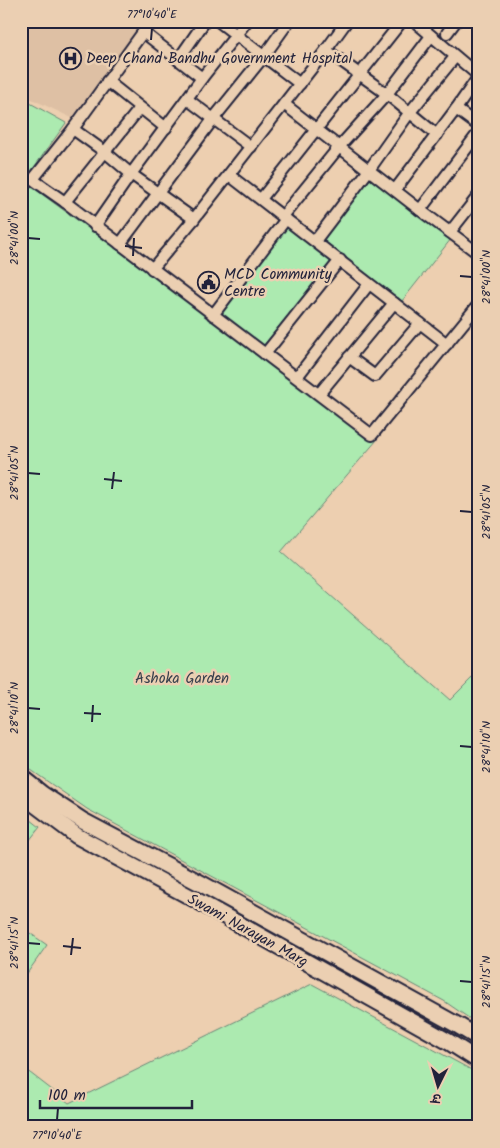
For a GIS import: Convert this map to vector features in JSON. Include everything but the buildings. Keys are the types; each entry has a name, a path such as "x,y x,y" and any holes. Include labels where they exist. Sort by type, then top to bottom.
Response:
{"main road":[{"name":"Swami Narayan Marg","path":"21,777 42,794 82,821 202,884 479,1038"},
{"name":"Swami Narayan Marg","path":"21,794 77,836 196,900 479,1061"},
{"path":"464,1052 479,1072"}],"street":[{"path":"151,21 34,180 372,434 479,304"},
{"path":"178,60 205,21"},
{"path":"218,21 300,84"},
{"path":"94,226 202,78 247,21"},
{"path":"120,244 289,21"},
{"path":"152,269 194,219 347,21"},
{"path":"261,199 402,21"},
{"path":"395,190 456,109 478,73 455,57 414,21"},
{"path":"447,33 456,21"},
{"path":"143,32 202,78"},
{"path":"213,315 284,217 339,147 387,94 431,36"},
{"path":"326,50 387,94 437,134"},
{"path":"315,241 410,112 455,57"},
{"path":"107,81 166,128"},
{"path":"187,99 251,146"},
{"path":"284,104 420,210 477,250"},
{"path":"65,202 140,108"},
{"path":"456,109 479,126"},
{"path":"73,129 194,219"},
{"path":"420,210 479,132"},
{"path":"229,174 447,344"},
{"path":"450,232 479,195"},
{"path":"265,354 340,260"},
{"path":"297,377 369,284"},
{"path":"319,394 394,302"},
{"path":"349,357 375,376 420,323"}],"shaded area":[{"name":"Deep Chand Bandhu Government Hospital","path":"21,21 145,21 72,118 21,94"}],"green space":[{"name":"Ashoka Garden","path":"21,98 66,123 24,181 377,440 281,552 450,700 479,671 479,1025 444,1001 87,809 21,763"},
{"path":"371,178 451,239 402,301 323,240"},
{"path":"287,227 332,261 263,346 219,313"},
{"path":"21,812 40,827 21,851"},
{"path":"21,927 47,945 21,982"},
{"path":"312,984 479,1074 479,1127 21,1127 21,1066 69,1103"}],"place":[{"name":"Deep Chand Bandhu Government Hospital","path":"70,58"},
{"name":"MCD Community Centre","path":"208,283"}]}
